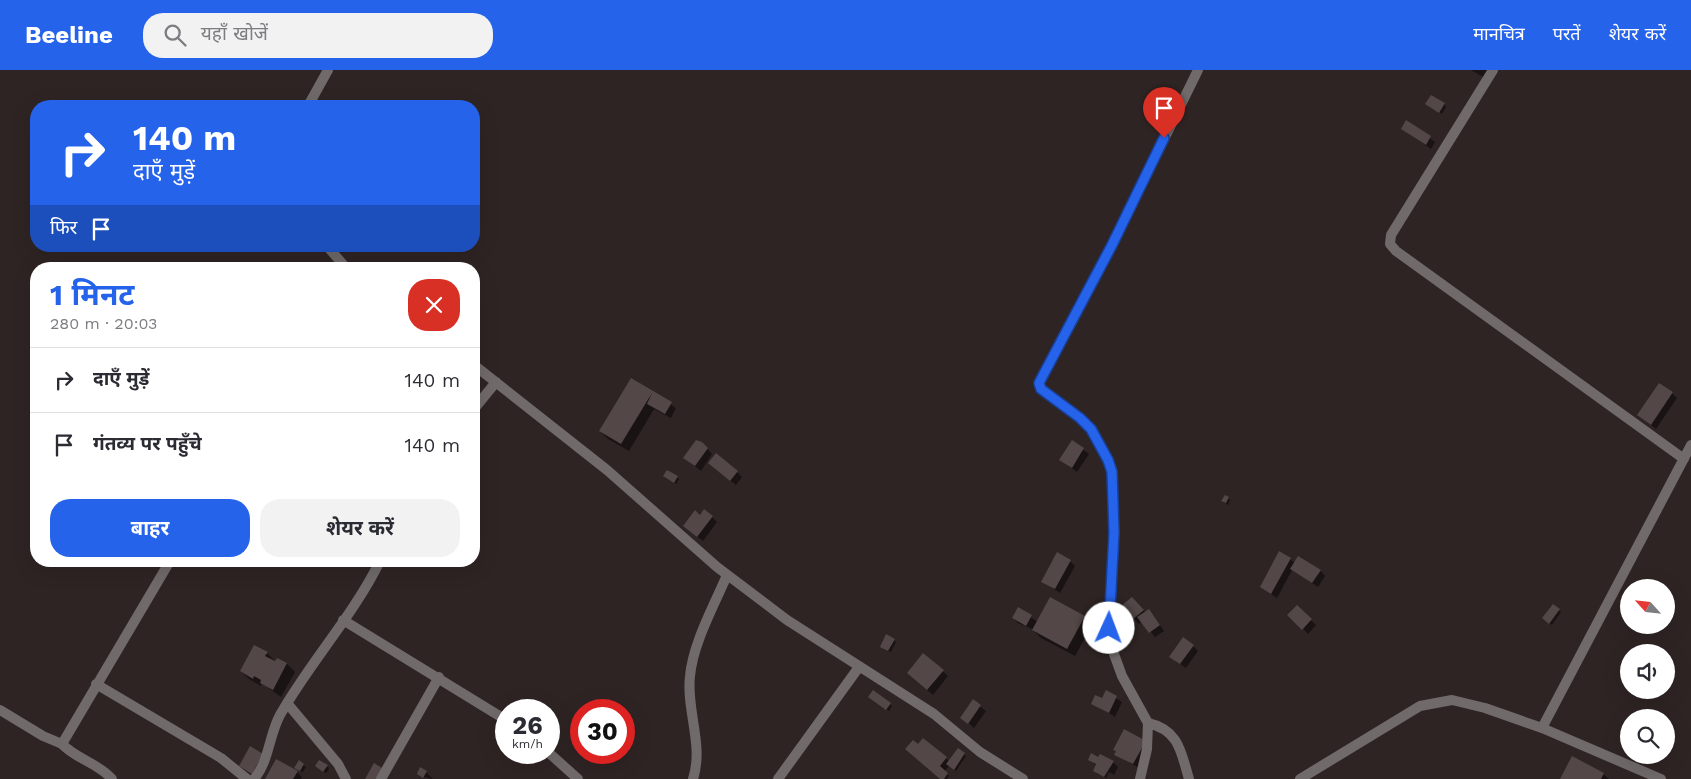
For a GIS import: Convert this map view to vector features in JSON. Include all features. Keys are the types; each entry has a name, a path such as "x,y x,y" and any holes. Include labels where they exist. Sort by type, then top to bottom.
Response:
{"street":[{"path":"311,100 328,70"},
{"path":"1140,779 1147,748 1148,723 1122,676 1109,628 1114,533 1112,472 1108,460 1091,429 1080,418 1041,389 1039,383 1112,245 1198,70"},
{"path":"1493,70 1392,235 1390,244 1396,251 1684,459"},
{"path":"332,252 342,262"},
{"path":"480,370 607,470 727,575 787,620 934,714 980,752 1023,779"},
{"path":"480,401 496,382"},
{"path":"1542,728 1691,445"},
{"path":"62,744 166,567"},
{"path":"254,779 262,767 275,724 287,703 370,582 377,567"},
{"path":"694,779 697,769 689,677 694,654 727,575"},
{"path":"343,620 495,713"},
{"path":"778,779 859,667"},
{"path":"381,779 439,677"},
{"path":"96,684 221,758 247,779"},
{"path":"1300,779 1420,706 1452,700 1485,708 1542,728 1661,779"},
{"path":"287,703 338,764 346,779"},
{"path":"0,710 43,736 62,744 70,751 97,766 112,779"},
{"path":"1148,723 1158,725 1171,733 1180,748 1189,779"},
{"path":"560,763 578,779"}],"building":[{"path":"1431,95 1445,103 1439,113 1425,104"},
{"path":"1406,120 1431,136 1426,145 1401,129"},
{"path":"631,378 672,402 665,414 647,404 652,393 621,444 599,431"},
{"path":"1659,383 1673,392 1651,425 1637,415"},
{"path":"696,440 702,442 708,448 695,466 683,458"},
{"path":"1072,440 1084,448 1072,468 1059,460"},
{"path":"716,453 738,471 730,481 708,463"},
{"path":"667,470 678,476 674,483 663,476"},
{"path":"1225,495 1229,497 1226,503 1221,501"},
{"path":"704,509 713,516 697,537 683,526 695,510 700,515"},
{"path":"1279,551 1291,558 1271,594 1260,587"},
{"path":"1057,552 1071,560 1055,589 1041,582"},
{"path":"1298,556 1321,570 1312,583 1290,569"},
{"path":"1050,597 1085,616 1067,649 1032,630"},
{"path":"1132,597 1144,610 1133,619 1121,606"},
{"path":"1553,604 1560,609 1549,624 1542,618"},
{"path":"1297,605 1312,619 1302,630 1287,615"},
{"path":"1018,607 1032,615 1026,626 1012,618"},
{"path":"1149,609 1160,625 1149,633 1137,617"},
{"path":"886,634 895,639 888,651 880,647"},
{"path":"1183,637 1194,645 1180,664 1169,657"},
{"path":"254,645 268,652 265,656 275,661 277,658 287,663 273,690 260,683 261,680 254,676 253,679 240,671"},
{"path":"923,653 944,670 927,690 907,673"},
{"path":"873,690 891,703 886,710 868,697"},
{"path":"1106,690 1117,696 1109,713 1091,704 1095,695 1102,698"},
{"path":"973,699 981,705 968,724 960,718"},
{"path":"1124,729 1146,741 1133,764 1114,755 1116,751 1113,750"},
{"path":"923,738 947,757 940,766 948,773 944,779 940,779 905,749 913,740 918,744"},
{"path":"250,746 263,754 252,774 239,766"},
{"path":"958,748 965,753 954,770 946,764"},
{"path":"1091,753 1098,757 1100,754 1114,761 1104,777 1093,771 1096,764 1088,760"},
{"path":"1572,756 1604,773 1601,779 1560,779"},
{"path":"276,759 298,771 293,779 265,779"},
{"path":"299,760 304,764 300,771 294,768"},
{"path":"319,760 328,765 323,772 315,766"},
{"path":"374,763 382,768 376,779 365,779"},
{"path":"420,767 427,771 423,778 417,774"}],"route":[{"path":"1109,628 1114,533 1112,472 1108,460 1091,429 1080,418 1041,389 1039,383 1112,245 1164,138"}]}
